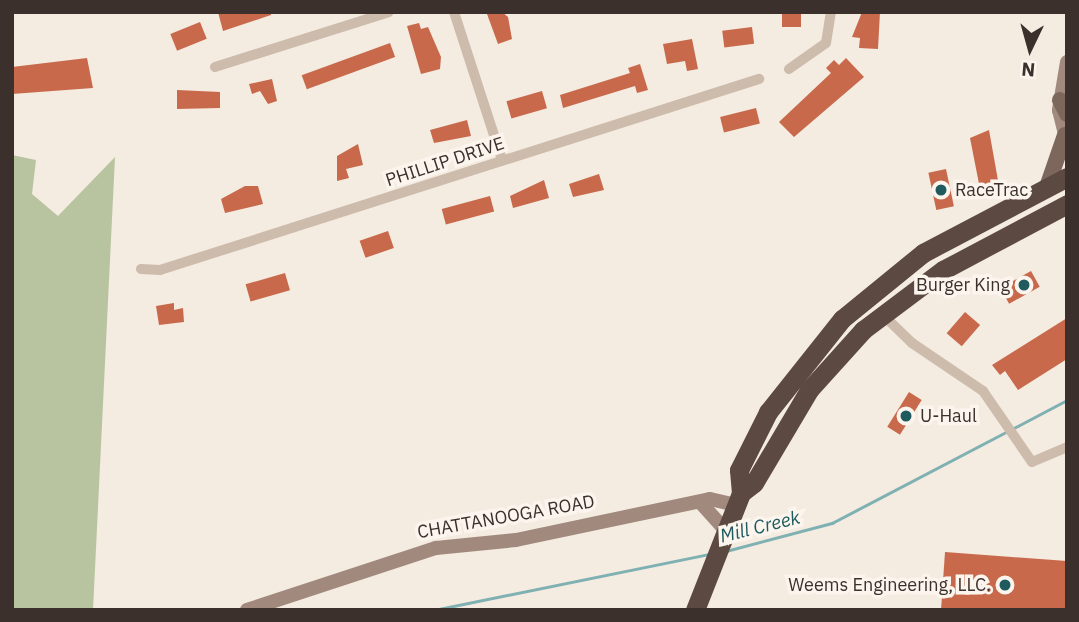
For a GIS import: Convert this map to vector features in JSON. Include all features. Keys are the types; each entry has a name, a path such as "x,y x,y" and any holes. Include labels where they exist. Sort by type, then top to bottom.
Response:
{"highway":[{"path":"695,610 738,499 739,470 768,412 842,319 923,253 1067,177"},
{"path":"738,499 754,483 815,382 882,314 959,260 1067,204"}],"main road":[{"path":"1047,187 1066,138"}],"street":[{"path":"215,67 389,12"},
{"path":"454,12 502,160"},
{"path":"789,69 826,43 831,12"},
{"path":"1066,138 1063,107 1067,62"},
{"name":"PHILLIP DRIVE","path":"141,269 160,270 759,79"},
{"path":"882,314 912,343 983,391 1032,462 1067,447"},
{"name":"CHATTANOOGA ROAD","path":"247,610 436,548 516,540 720,498 738,499"},
{"path":"700,502 725,530"}],"green space":[{"path":"12,155 36,160 32,194 58,216 115,157 93,610 12,610"}],"building":[{"path":"218,12 271,12 271,15 223,31"},
{"path":"502,12 508,17 512,39 498,44 487,14"},
{"path":"782,12 801,12 801,27 782,27"},
{"path":"862,12 880,12 878,49 859,48 860,38 852,37"},
{"path":"200,22 207,39 177,51 170,34"},
{"path":"419,23 421,29 428,27 441,57 440,69 421,74 407,26"},
{"path":"752,27 754,44 724,48 722,31"},
{"path":"692,39 698,69 687,71 685,61 667,64 663,44"},
{"path":"390,43 395,57 307,89 302,75"},
{"path":"87,58 93,88 12,94 12,67"},
{"path":"846,58 864,77 794,137 779,122 831,73 826,68 834,60 839,65"},
{"path":"640,64 648,90 637,93 635,86 563,108 560,95 630,73 628,68"},
{"path":"272,79 277,101 268,104 260,91 252,94 249,84"},
{"path":"177,90 220,92 220,108 177,109"},
{"path":"542,91 547,108 511,119 506,101"},
{"path":"756,108 760,124 724,132 720,117"},
{"path":"467,120 471,136 434,143 430,130"},
{"name":"RaceTrac","path":"989,130 999,186 981,194 970,138"},
{"path":"358,144 363,165 346,169 349,178 337,181 337,156"},
{"name":"RaceTrac","path":"946,169 954,206 936,210 928,173"},
{"path":"599,174 604,190 573,197 569,184"},
{"path":"544,180 549,198 513,208 510,196"},
{"path":"245,186 258,186 263,204 225,213 221,199"},
{"path":"490,196 494,211 446,224 442,209"},
{"path":"388,231 394,248 365,258 360,241"},
{"name":"Burger King","path":"1031,271 1040,287 1009,304 1000,288"},
{"path":"285,273 290,290 251,302 246,284"},
{"path":"174,303 174,310 183,308 184,322 159,325 156,306"},
{"path":"965,312 980,325 962,346 947,333"},
{"path":"1067,318 1067,359 1018,390 1005,371 1000,375 992,365"},
{"name":"U-Haul","path":"909,392 922,400 900,435 887,427"},
{"name":"Weems Engineering, LLC.","path":"945,552 1067,561 1067,610 941,610"}],"waterway":[{"name":"Mill Creek","path":"1014,428 1067,400"},
{"name":"Mill Creek","path":"726,551 832,523 1008,431"},
{"name":"Mill Creek","path":"434,610 709,554"}],"place":[{"name":"RaceTrac","path":"941,190"},
{"name":"Burger King","path":"1024,285"},
{"name":"U-Haul","path":"906,416"},
{"name":"Weems Engineering, LLC.","path":"1005,585"}]}
